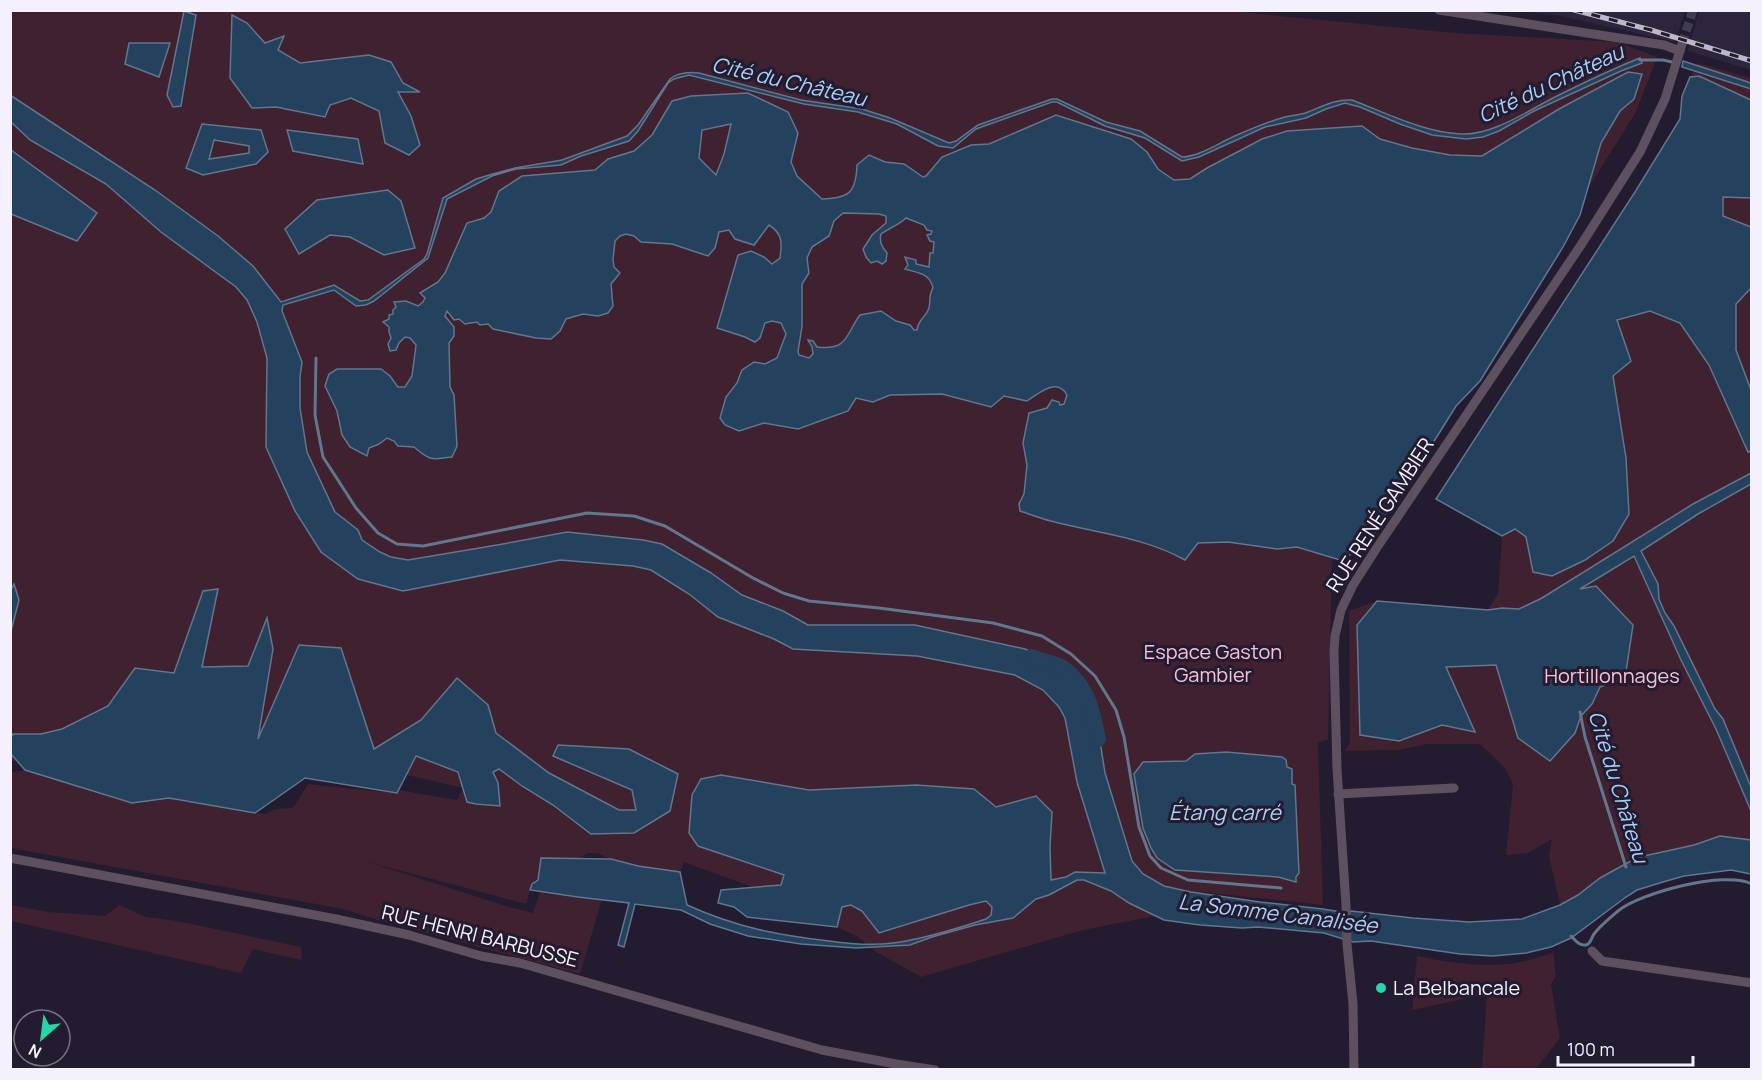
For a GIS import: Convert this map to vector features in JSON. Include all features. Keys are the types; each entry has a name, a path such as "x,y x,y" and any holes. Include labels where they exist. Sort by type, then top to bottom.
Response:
{"street":[{"name":"RUE RENÉ GAMBIER","path":"1354,1070 1353,1004 1347,944 1334,695 1335,636 1341,610 1353,585 1416,488 1622,183 1640,152 1665,99 1681,48 1439,10"},
{"path":"1338,794 1454,788"},
{"name":"RUE HENRI BARBUSSE","path":"10,858 336,919 409,935 481,956 520,963 822,1050 896,1065 935,1070"},
{"path":"1592,951 1602,961 1752,983"}],"shaded area":[{"path":"1685,10 1675,42 1561,16 1522,11"},
{"path":"1699,11 1751,11 1751,70 1688,51"}],"green space":[{"name":"Espace Gaston Gambier","path":"1220,10 1455,33 1617,42 1657,57 1636,112 1363,547 1332,558 1328,739 1318,743 1323,905 1201,892 1180,911 1083,930 921,977 878,953 856,936 769,893 684,862 680,872 637,866 597,853 588,853 579,858 541,858 538,880 532,884 526,904 368,862 533,913 540,892 602,899 580,974 343,909 11,848 11,772 25,770 132,803 169,798 265,814 275,809 293,808 308,784 396,793 398,790 457,800 463,788 373,767 199,758 11,761 10,11","holes":["464,788 499,806 467,802"]},
{"name":"Hortillonnages","path":"1698,63 1751,78 1751,840 1720,836 1629,862 1560,905 1549,856 1552,839 1528,853 1506,855 1513,784 1505,768 1480,744 1428,744 1398,750 1345,751 1350,742 1349,611 1377,601 1488,609 1498,594 1502,536 1436,499 1680,119 1682,96"},
{"path":"11,905 48,912 105,916 119,905 146,917 177,921 301,947 302,960 253,949 241,973 11,921"},
{"path":"1553,953 1556,976 1551,984 1560,1038 1536,1069 1482,1069 1487,994 1412,1010 1417,956 1462,963 1496,965 1519,962"}],"water":[{"path":"184,11 196,15 181,106 173,107 167,95"},
{"path":"232,15 247,23 265,43 284,36 278,50 300,63 369,55 391,62 403,83 420,92 398,92 411,116 420,145 409,155 385,143 379,111 351,98 330,105 325,117 276,107 252,108 230,78"},
{"path":"129,43 170,43 159,77 125,64"},
{"path":"1640,58 1642,63 1534,111 1499,131 1483,137 1466,139 1432,135 1345,103 1306,118 1265,127 1199,157 1182,161 1145,138 1105,126 1057,102 976,129 953,148 938,146 897,124 858,112 804,104 689,75 668,83 638,131 629,141 581,156 561,165 516,169 492,176 447,199 428,258 374,301 356,306 334,290 283,305 282,311 302,362 300,408 307,452 335,512 358,530 362,540 380,552 408,560 567,532 643,540 662,544 711,573 742,595 783,611 808,625 915,625 1025,649 1042,657 1072,680 1090,706 1098,728 1105,773 1132,861 1143,874 1164,886 1191,892 1341,912 1469,922 1522,919 1560,905 1600,878 1644,856 1694,845 1720,836 1751,840 1751,874 1731,870 1684,876 1637,890 1571,938 1551,947 1526,953 1493,956 1460,954 1371,941 1353,942 1324,933 1200,925 1164,920 1129,903 1111,891 1084,880 1077,880 1049,895 1036,899 1013,918 975,925 910,945 856,948 801,944 748,936 710,924 681,910 635,904 624,947 618,945 629,903 530,890 532,884 538,880 541,858 611,859 638,866 680,872 687,905 739,924 810,939 861,944 893,943 952,930 986,919 991,915 992,907 986,901 879,933 862,911 851,905 842,907 837,927 747,917 734,907 718,903 721,890 781,885 784,875 698,846 689,833 692,795 701,779 721,775 809,790 916,785 974,789 996,807 1036,796 1052,812 1051,880 1066,877 1075,872 1105,873 1077,782 1065,718 1059,707 1043,690 1015,675 917,656 793,649 718,617 689,594 651,570 633,566 560,560 403,591 358,579 321,552 295,511 266,447 267,358 257,322 247,300 236,287 161,232 106,184 30,140 11,122 10,95 155,190 218,236 253,266 281,302 334,285 360,301 368,300 424,259 443,198 476,179 515,168 562,160 627,136 638,125 670,79 684,73 699,73 801,100 862,109 890,118 949,143 956,141 978,125 1057,99 1106,122 1140,131 1182,157 1203,151 1273,121 1305,113 1329,103 1346,100 1352,100 1432,130 1472,134 1508,122 1553,98"},
{"path":"1683,61 1748,82 1751,84 1751,89 1682,67"},
{"path":"1628,72 1642,74 1634,99 1620,111 1601,143 1580,215 1563,247 1480,381 1456,406 1373,536 1356,552 1340,560 1297,547 1277,549 1228,542 1198,543 1185,560 1153,546 1047,520 1020,511 1019,504 1024,494 1027,465 1023,443 1029,413 1047,408 1052,400 1059,402 1060,405 1064,404 1067,395 1058,387 1048,388 1027,401 1004,396 991,407 942,394 890,395 873,402 856,398 848,411 798,429 764,423 739,431 725,425 720,418 726,397 737,383 742,370 754,362 765,364 777,358 786,334 781,323 772,321 765,323 760,338 755,342 717,328 738,255 751,251 772,264 780,258 779,235 769,225 754,245 735,239 729,230 719,232 715,248 708,256 672,244 641,242 634,236 626,234 620,236 615,241 613,259 614,267 620,273 611,284 613,306 608,313 598,316 583,314 566,319 560,331 551,339 493,329 488,324 480,325 477,322 465,324 459,319 454,320 447,311 445,316 454,327 454,336 449,343 450,387 454,395 457,446 452,457 431,458 414,447 398,446 387,438 369,448 367,456 350,447 342,435 337,411 325,386 329,374 337,369 381,369 398,387 405,387 412,376 416,345 410,338 405,337 396,350 390,351 389,327 383,322 393,314 396,307 394,302 406,301 418,306 423,302 425,298 420,293 438,282 445,273 467,223 484,218 491,212 499,191 522,176 595,170 608,159 634,151 652,135 672,101 691,96 748,93 788,112 798,133 791,162 797,176 822,199 839,197 849,192 855,182 857,165 869,155 885,162 904,164 923,177 942,157 971,145 989,144 1056,115 1131,139 1147,152 1158,169 1174,180 1190,179 1262,139 1287,131 1362,126 1380,139 1412,148 1450,155 1482,156 1559,109","holes":["731,124 724,154 716,175 699,158 702,130","843,213 886,216 886,223 872,235 863,249 871,263 877,261 882,264 886,261 887,253 881,244 881,234 906,218 932,231 927,235 930,241 934,242 929,267 916,264 916,260 905,257 908,265 905,269 923,274 931,283 933,288 929,308 917,330 910,325 896,321 881,311 860,315 845,339 835,346 817,347 813,341 808,340 813,354 809,358 799,355 798,352 802,326 802,284 809,273 807,258 812,247 829,236 834,221"]},
{"path":"1699,76 1751,100 1751,198 1723,197 1723,216 1751,227 1751,288 1736,304 1736,350 1751,390 1751,451 1748,452 1709,365 1680,323 1650,311 1617,320 1631,361 1613,376 1626,458 1629,514 1613,541 1585,560 1552,576 1533,572 1526,537 1515,529 1502,536 1436,499 1680,119 1682,96 1690,77"},
{"path":"202,124 261,130 268,152 256,164 203,175 186,168","holes":["214,140 249,146 249,153 209,159"]},
{"path":"287,130 358,139 363,164 293,151"},
{"path":"11,150 97,213 77,241 11,214"},
{"path":"388,190 401,201 415,248 384,255 350,237 330,235 299,254 285,229 317,200"},
{"path":"1751,473 1751,484 1698,514 1641,551 1658,584 1659,599 1665,613 1674,626 1715,709 1723,719 1751,787 1751,811 1716,729 1681,660 1634,556 1580,589 1596,586 1633,625 1625,678 1600,687 1592,704 1581,716 1575,733 1550,761 1518,738 1496,665 1446,667 1475,732 1442,725 1399,741 1360,735 1357,625 1377,601 1488,610 1519,609 1542,598 1693,504"},
{"path":"14,584 19,600 11,631 11,590"},
{"path":"218,589 202,667 248,666 267,618 273,649 258,739 299,645 341,648 374,749 421,720 457,678 488,705 496,733 549,773 619,810 636,810 632,790 553,756 558,745 629,749 678,774 670,811 634,833 591,834 499,769 493,772 498,783 500,806 476,804 467,802 458,772 416,756 397,793 305,778 255,813 169,798 132,803 25,770 11,754 13,734 41,734 62,729 108,706 135,668 174,673 203,591"},
{"name":"Étang carré","path":"1226,752 1282,757 1286,760 1287,767 1292,769 1292,784 1295,785 1299,873 1296,882 1278,877 1175,870 1157,858 1151,848 1143,828 1134,774 1143,762 1186,761 1195,754"}],"waterway":[{"name":"Cité du Château","path":"1640,60 1672,62"},
{"path":"316,358 315,415 323,457 356,508 378,533 397,544 423,546 587,513 634,516 665,526 753,578 783,593 809,601 993,623 1042,636 1071,654 1095,676 1116,710 1124,737 1139,827 1150,856 1161,868 1188,880 1281,888"},
{"name":"La Somme Canalisée","path":"1031,657 1063,668 1078,683 1088,700 1098,739"},
{"name":"Cité du Château","path":"1580,712 1585,737 1626,867"},
{"path":"1571,936 1579,944 1588,944 1596,931 1618,911 1644,897 1663,891 1723,880 1739,880 1752,884"}],"tunnel":[{"path":"1682,44 1693,10"}],"railway":[{"path":"1574,10 1651,30 1752,61"}],"place":[{"name":"La Belbancale","path":"1381,988"}]}
